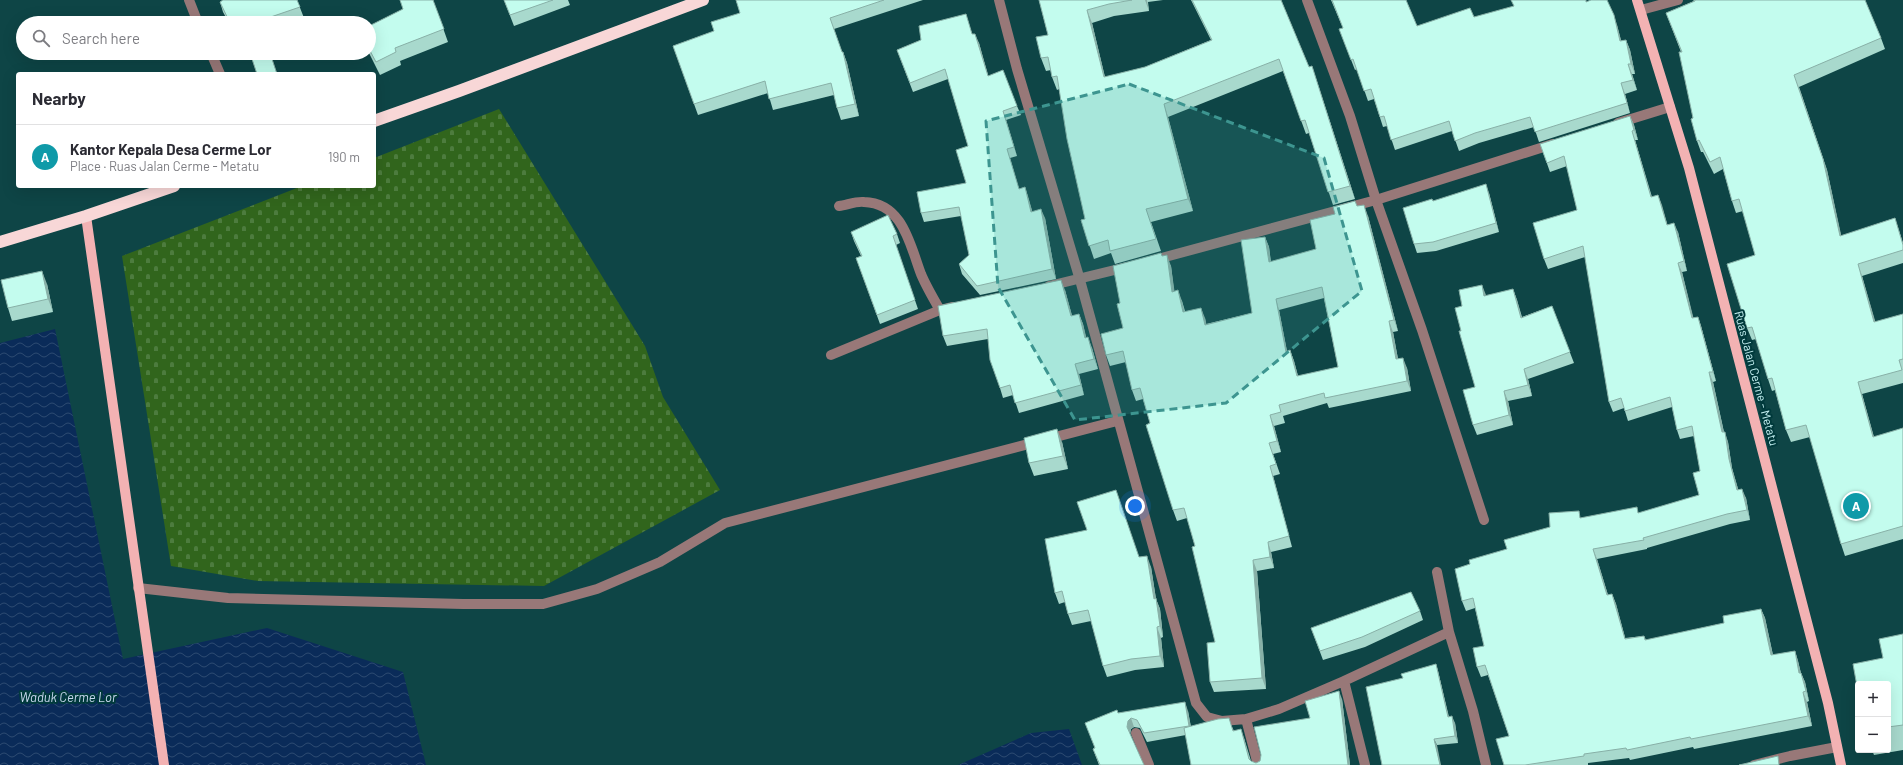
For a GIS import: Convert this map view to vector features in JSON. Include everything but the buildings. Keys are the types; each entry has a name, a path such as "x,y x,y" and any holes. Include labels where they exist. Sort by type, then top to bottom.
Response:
{"highway":[{"path":"376,120 459,92 703,0"},
{"path":"0,242 86,216 168,188"}],"main road":[{"name":"Ruas Jalan Cerme - Metatu","path":"1637,0 1691,176 1828,703 1841,765"},
{"path":"86,216 164,765"}],"street":[{"path":"189,0 195,16"},
{"path":"998,0 1080,280 1117,421 1196,703 1207,717 1222,721 1246,719 1279,710 1449,632"},
{"path":"1308,0 1350,116 1376,200 1422,330 1484,520"},
{"path":"1641,10 1678,0"},
{"path":"214,60 219,72"},
{"path":"1609,126 1670,107"},
{"path":"1041,288 1080,280 1376,200 1564,140"},
{"path":"840,206 864,202 881,205 894,214 904,227 922,275 940,310"},
{"path":"831,355 940,310 963,305"},
{"path":"138,588 228,598 463,604 543,604 597,589 660,562 725,523 1117,421"},
{"path":"1437,572 1449,632 1473,711 1486,765"},
{"path":"1344,681 1365,765"},
{"path":"1246,719 1258,765"},
{"path":"1136,733 1149,765"},
{"path":"1754,765 1837,747"}],"highlighted area":[{"path":"1129,84 1324,158 1362,291 1226,403 1075,420 998,287 986,121"}],"green space":[{"path":"499,109 645,346 663,397 720,490 544,586 258,581 171,566 122,256 297,188 376,188 376,157"}],"water":[{"name":"Waduk Cerme Lor","path":"55,329 123,659 267,628 403,672 426,765 0,765 0,343"},
{"path":"1069,729 1082,765 958,765 1031,733"}],"place":[{"name":"Kantor Kepala Desa Cerme Lor","path":"1856,506"}]}
